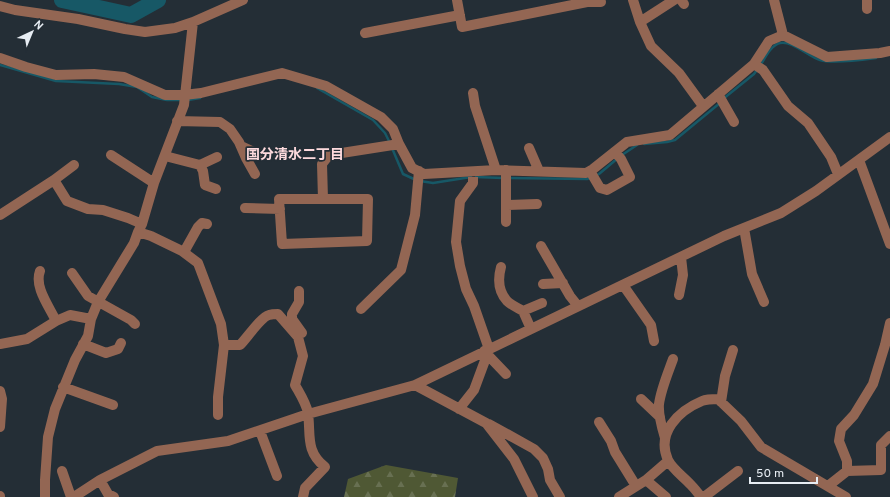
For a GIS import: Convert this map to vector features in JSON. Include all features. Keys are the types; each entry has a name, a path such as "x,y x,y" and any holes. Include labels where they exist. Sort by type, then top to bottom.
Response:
{"street":[{"path":"0,6 15,10 78,19 125,30 145,32 175,28 193,22 242,0"},
{"path":"457,0 462,27 587,1 601,2"},
{"path":"633,0 640,22 651,46 679,73 703,106"},
{"path":"640,22 674,0"},
{"path":"774,0 783,35"},
{"path":"365,33 460,15"},
{"path":"45,497 48,436 55,408 63,387 88,336 91,319 98,302 134,243 140,228 154,183 184,100 193,22"},
{"path":"0,58 56,76 94,74 124,77 165,95 184,100 201,93 282,72 326,86 381,117 393,129 393,145 418,173 539,171 586,173 617,154 627,142 670,135 703,106 758,66 769,41 783,35 827,56 880,53 890,51"},
{"path":"758,66 788,106 808,123 831,157 838,174"},
{"path":"473,93 475,106 506,184 506,222"},
{"path":"719,95 734,122"},
{"path":"176,121 220,122 230,129 256,174"},
{"path":"62,470 73,497 100,480 158,451 228,441 308,414 415,385 487,352 531,329 724,236 781,213 816,191 890,137"},
{"path":"323,199 322,164 328,155 393,145"},
{"path":"241,146 260,155"},
{"path":"529,148 539,171"},
{"path":"590,171 600,188 607,190 630,177 617,154"},
{"path":"111,155 154,183"},
{"path":"165,156 200,165 217,157"},
{"path":"859,160 890,244"},
{"path":"200,165 203,171 205,185 216,189"},
{"path":"0,215 74,166"},
{"path":"473,172 473,183 460,201 456,242 466,289 474,306 487,352 506,374"},
{"path":"361,309 401,270 415,215 418,173"},
{"path":"54,180 66,201 88,209 103,210 128,218 151,236 184,252 198,263 221,324 224,345 218,397 218,415"},
{"path":"279,199 323,199 368,199 367,241 282,244 279,199"},
{"path":"506,205 537,204"},
{"path":"246,208 280,209"},
{"path":"184,252 198,227 202,223 207,224"},
{"path":"744,228 752,274 764,302"},
{"path":"541,246 570,296 578,306"},
{"path":"679,295 683,275 681,257"},
{"path":"501,267 499,278 500,289 507,301 524,311 531,329"},
{"path":"40,271 37,277 39,286 56,321"},
{"path":"72,273 88,296 136,324"},
{"path":"543,284 563,283"},
{"path":"623,285 655,324 654,341"},
{"path":"299,291 299,302 292,314 292,319 302,331 307,343 295,385 306,405 308,414 308,437 313,452 319,462 325,467 305,488 303,497"},
{"path":"524,311 542,303"},
{"path":"0,344 27,339 70,314 91,319"},
{"path":"224,345 240,345 263,318 269,314 278,314 298,337 303,356"},
{"path":"847,471 847,461 839,441 841,429 854,415 873,384 890,323"},
{"path":"83,344 106,352 118,349 121,342"},
{"path":"721,402 733,350"},
{"path":"459,409 474,390 487,352"},
{"path":"665,438 661,426 659,405 673,359"},
{"path":"415,385 534,449 543,458 548,469 550,480 560,497"},
{"path":"63,387 113,405"},
{"path":"0,391 2,399 0,426"},
{"path":"641,399 660,417"},
{"path":"738,471 703,497 668,461 664,444 670,424 684,412 703,400 718,399 741,421 761,447 846,497"},
{"path":"599,422 636,486"},
{"path":"486,423 514,459 533,497"},
{"path":"260,431 277,476"},
{"path":"828,486 847,471 882,470 881,445 890,436"},
{"path":"619,497 646,480 668,461"},
{"path":"100,480 108,494 114,497"},
{"path":"646,480 666,497"}],"green space":[{"path":"386,465 458,478 455,497 344,497 348,479"}],"waterway":[{"path":"62,0 131,15 158,0"},
{"path":"760,66 771,49 780,43 790,44 820,60 832,62 876,58"},
{"path":"0,65 56,81 119,84 137,87 152,97 167,100 183,100"},
{"path":"723,99 757,70"},
{"path":"317,88 373,120 385,133 390,143"},
{"path":"188,100 200,98"},
{"path":"644,144 675,140 720,103"},
{"path":"622,155 637,145"},
{"path":"392,148 403,174 416,180"},
{"path":"595,176 618,158"},
{"path":"420,181 433,183 471,177"},
{"path":"476,177 503,178"},
{"path":"508,178 590,178"}],"district":[{"name":"国分清水二丁目","path":"295,154"}]}
